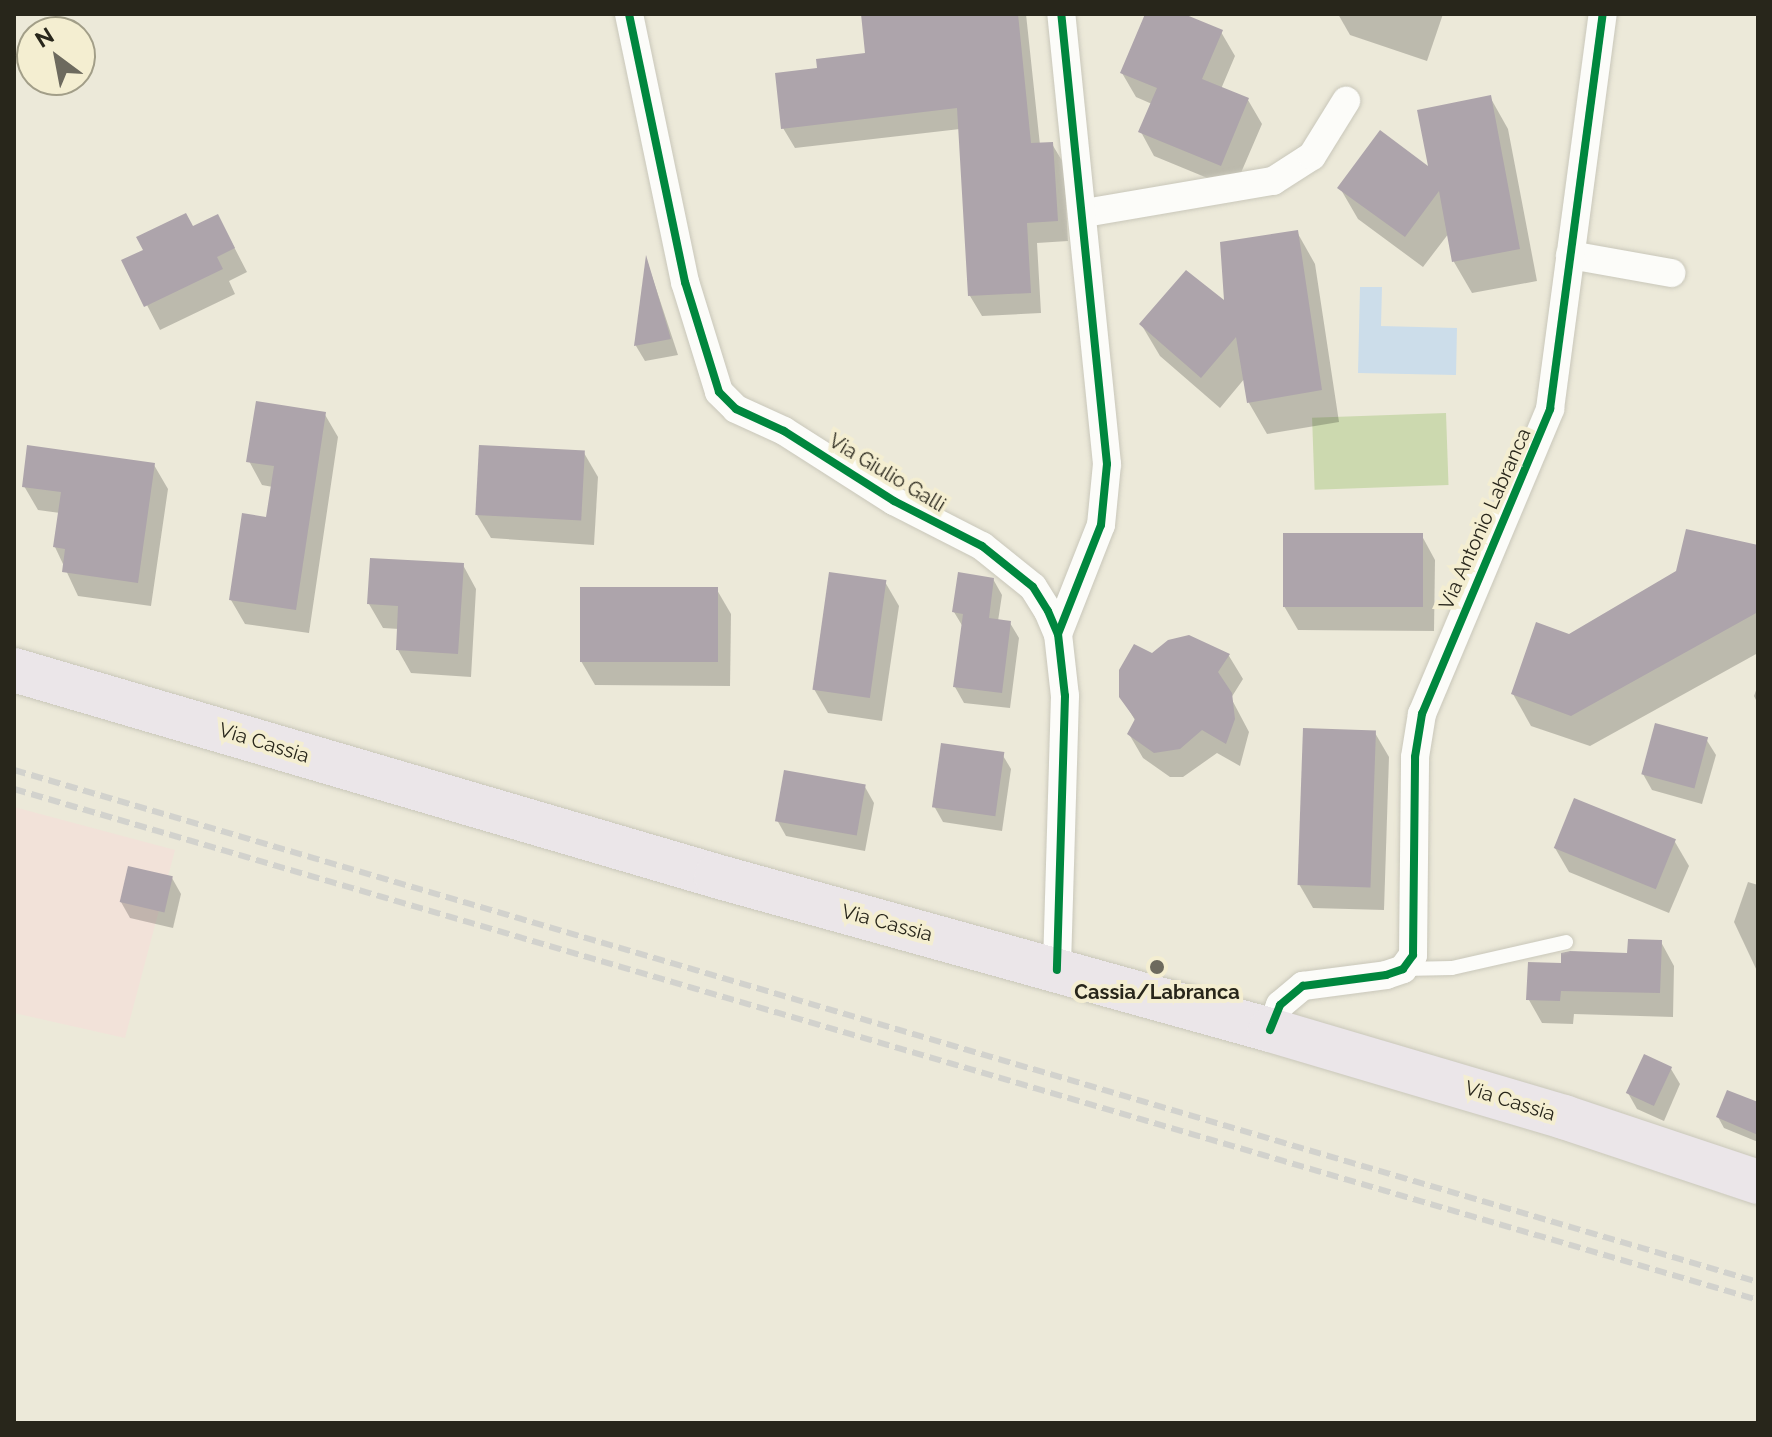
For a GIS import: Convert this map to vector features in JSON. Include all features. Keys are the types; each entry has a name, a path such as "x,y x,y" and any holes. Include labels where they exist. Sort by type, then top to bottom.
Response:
{"main road":[{"name":"Via Cassia","path":"14,670 1270,1030 1564,1117 1758,1182"}],"street":[{"name":"Via Giulio Galli","path":"629,14 685,282 719,392 736,409 784,431 894,501 982,546 1033,587 1058,634 1065,696 1057,970"},
{"path":"1058,634 1101,525 1107,464 1085,213 1061,14"},
{"name":"Via Antonio Labranca","path":"1403,969 1413,955 1415,757 1422,714 1550,409 1603,14"},
{"path":"1085,213 1273,181 1312,156 1346,101"},
{"path":"1570,255 1671,273"},
{"path":"1270,1030 1280,1005 1303,986 1403,969"}],"lane":[{"path":"1403,969 1452,968 1566,942"}],"shaded area":[{"path":"14,807 175,850 125,1038 14,1013"}],"green space":[{"path":"1446,413 1449,485 1315,490 1312,418"}],"water":[{"path":"1360,287 1382,287 1381,326 1457,328 1456,375 1358,373"}],"building":[{"path":"861,14 1018,14 1031,143 1053,142 1058,221 1027,223 1031,293 968,296 957,108 781,129 775,73 817,68 816,59 865,53"},
{"path":"1145,14 1184,14 1223,30 1202,79 1249,98 1221,166 1138,132 1157,88 1120,73"},
{"path":"1491,95 1520,249 1452,262 1439,191 1405,237 1337,188 1380,130 1428,166 1417,110"},
{"path":"186,213 193,226 218,214 235,248 217,257 223,269 144,307 121,260 143,250 136,237"},
{"path":"1298,230 1322,390 1247,403 1236,337 1201,378 1139,324 1186,270 1224,300 1220,242"},
{"path":"646,255 671,339 634,346"},
{"path":"256,401 326,412 296,610 229,600 242,513 266,517 274,466 246,462"},
{"path":"27,445 155,463 138,583 62,572 65,549 53,547 61,492 22,487"},
{"path":"479,445 585,451 581,520 475,515"},
{"path":"1686,529 1758,545 1758,612 1571,716 1511,694 1536,622 1569,634 1676,571"},
{"path":"1283,533 1423,533 1423,607 1283,607"},
{"path":"370,558 464,563 458,654 396,650 398,606 367,604"},
{"path":"829,572 886,580 870,698 812,690"},
{"path":"958,572 994,578 989,618 1011,621 1002,693 953,687 963,614 952,612"},
{"path":"580,587 718,587 718,662 580,662"},
{"path":"1189,635 1230,654 1218,672 1232,693 1235,719 1226,744 1202,730 1180,749 1154,753 1127,734 1135,719 1119,697 1119,670 1134,644 1152,653 1168,640"},
{"path":"1655,723 1708,737 1694,788 1641,774"},
{"path":"1303,728 1376,731 1370,887 1298,885"},
{"path":"941,743 1004,752 995,816 932,807"},
{"path":"784,770 866,784 857,836 775,821"},
{"path":"1574,798 1676,839 1656,889 1554,848"},
{"path":"128,866 173,876 164,912 120,902"},
{"path":"1628,939 1662,940 1660,993 1561,991 1560,1001 1526,1000 1528,962 1561,963 1561,953 1570,951 1627,953"},
{"path":"1644,1054 1672,1067 1654,1106 1626,1093"},
{"path":"1727,1090 1758,1102 1758,1135 1716,1117"}],"railway":[{"path":"14,770 1758,1282"},
{"path":"14,789 1758,1300"}],"cycle path":[{"path":"629,14 685,282 719,392 736,409 784,431 894,501 982,546 1033,587 1048,611 1058,634 1065,696 1057,970"},
{"path":"1058,634 1101,525 1107,464 1061,14"},
{"path":"1270,1030 1280,1005 1303,986 1386,975 1403,969 1413,955 1415,757 1422,714 1550,409 1603,14"}],"place":[{"name":"Cassia/Labranca","path":"1157,967"}]}
